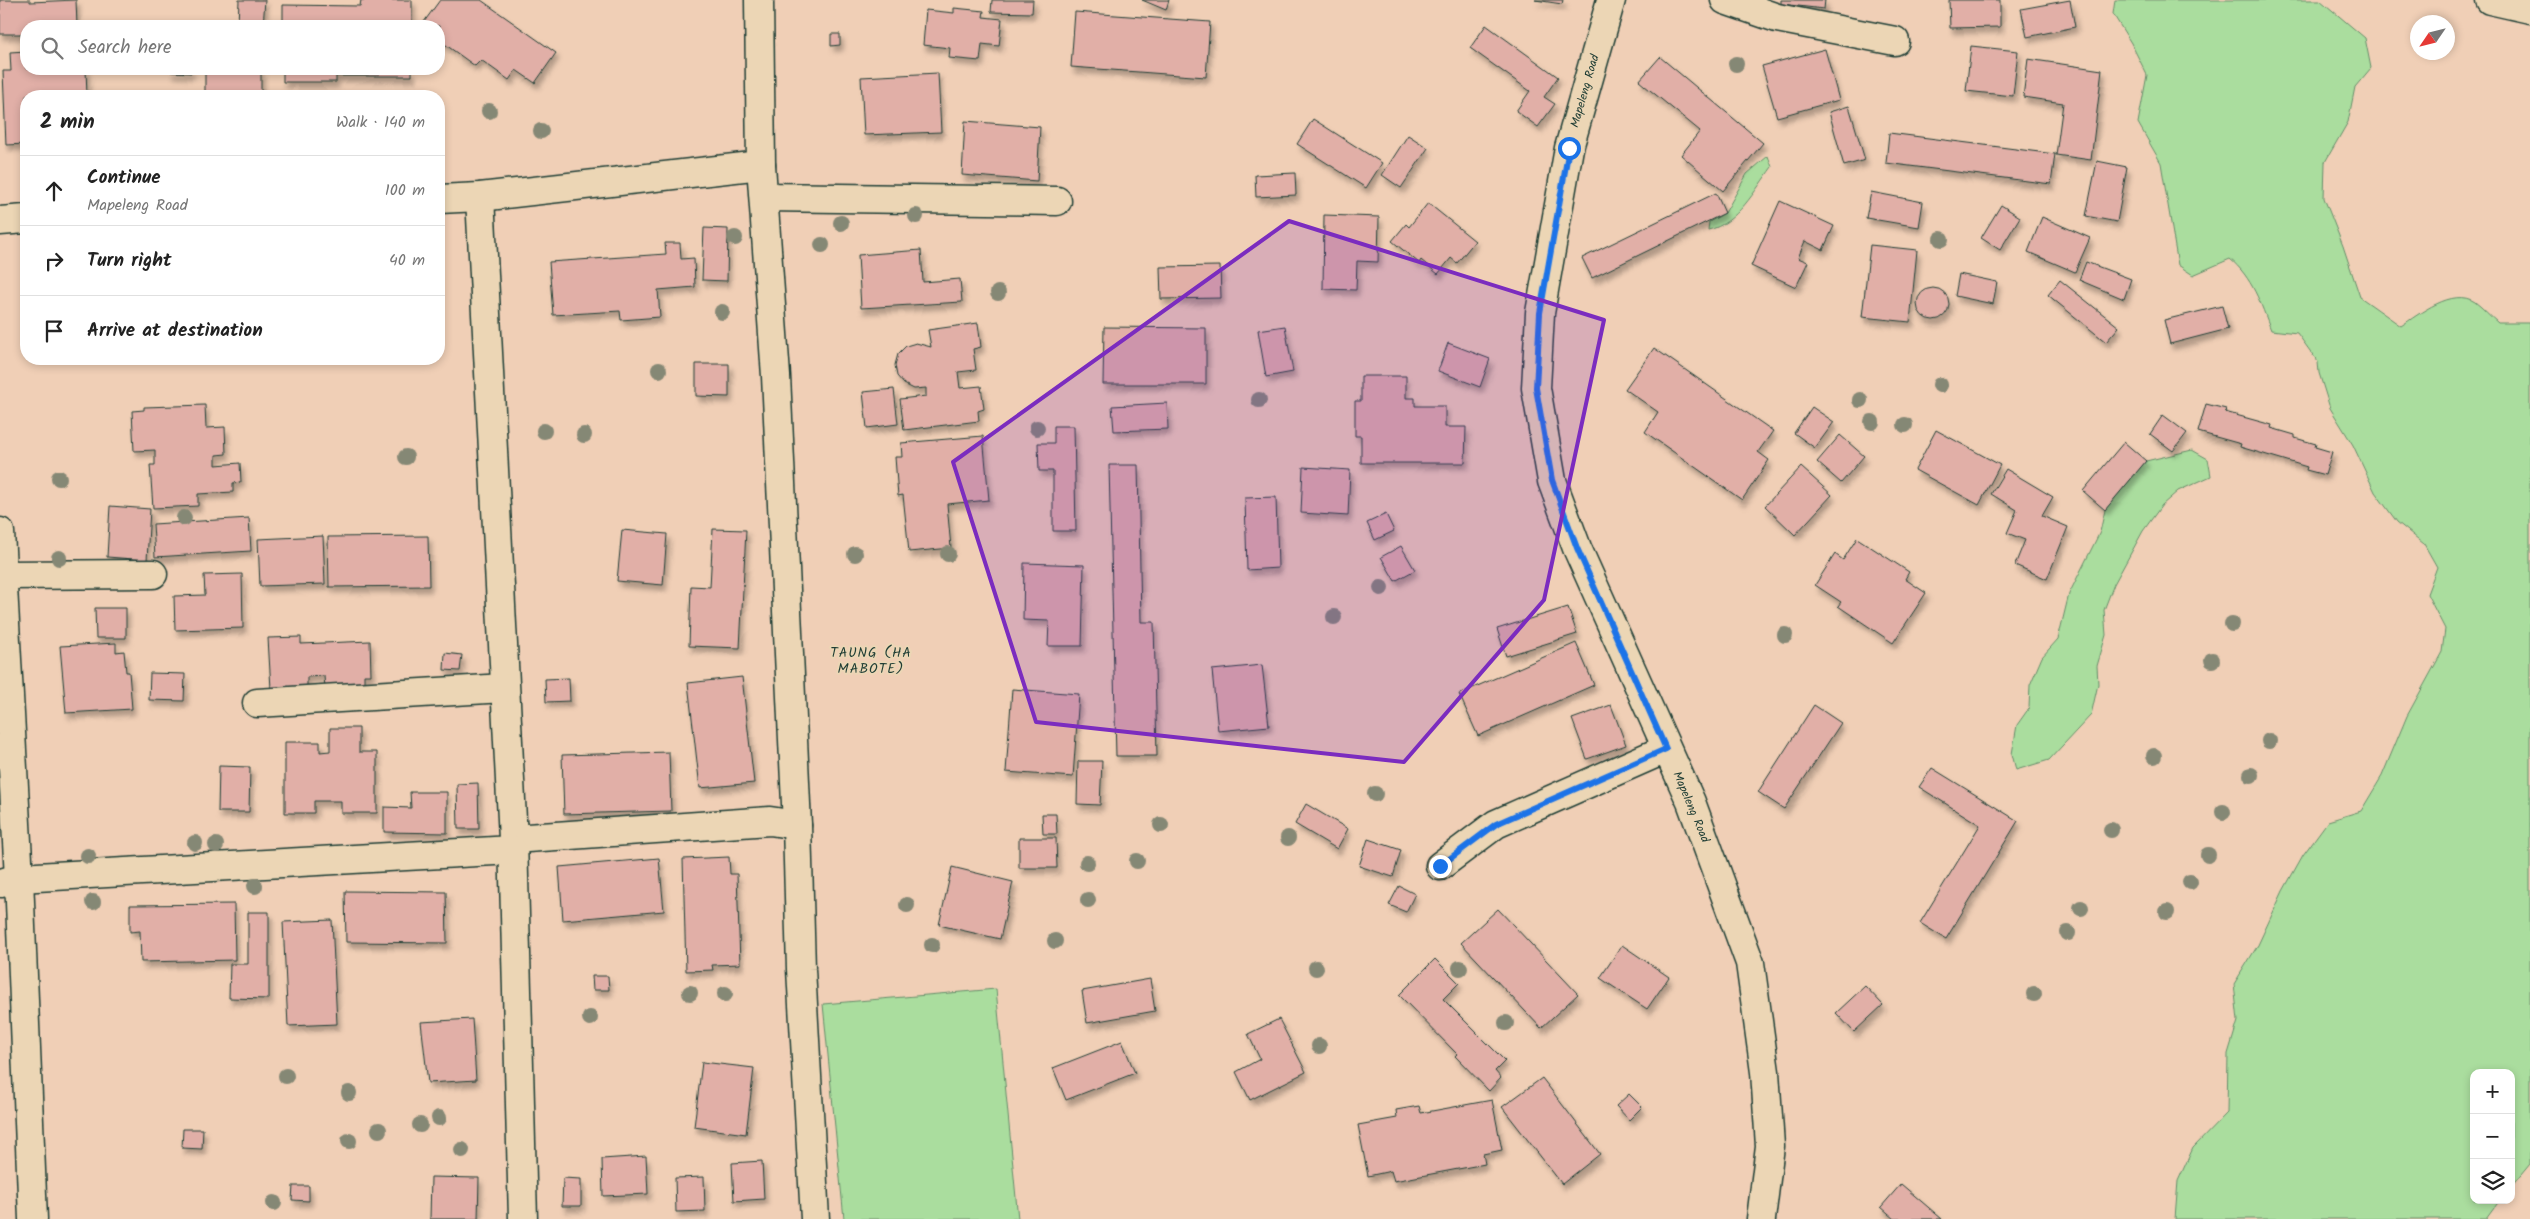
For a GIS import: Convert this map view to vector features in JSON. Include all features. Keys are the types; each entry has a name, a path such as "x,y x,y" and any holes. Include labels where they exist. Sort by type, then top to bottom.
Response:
{"street":[{"path":"759,0 761,165 776,376 797,825 801,969 815,1219"},
{"name":"Mapeleng Road","path":"1612,0 1569,148 1540,313 1536,388 1552,480 1577,548 1691,802 1750,964 1765,1072 1770,1146 1761,1219"},
{"path":"1725,0 1777,18 1895,40"},
{"path":"2490,0 2530,9"},
{"path":"445,199 480,197 761,165"},
{"path":"480,197 513,845 523,1219"},
{"path":"764,197 1057,200"},
{"path":"0,221 20,219"},
{"path":"0,532 9,880 33,1219"},
{"path":"2,575 153,574"},
{"path":"257,703 504,688"},
{"path":"1440,866 1496,824 1666,749"},
{"path":"9,880 513,845 770,821 797,825"}],"highlighted area":[{"path":"1289,221 1604,320 1544,600 1404,762 1036,722 953,462"}],"green space":[{"path":"2115,0 2320,0 2365,38 2371,68 2355,87 2348,122 2325,162 2324,198 2360,297 2401,326 2437,304 2457,298 2466,298 2475,302 2498,323 2530,323 2530,1164 2515,1182 2515,1069 2470,1069 2470,1204 2497,1204 2486,1219 2175,1219 2178,1181 2193,1148 2227,1113 2228,1054 2238,1021 2234,984 2258,945 2283,891 2303,855 2328,821 2361,811 2382,776 2407,716 2442,652 2445,629 2427,594 2437,567 2424,544 2397,522 2375,492 2353,445 2330,408 2319,373 2318,362 2297,333 2271,330 2250,283 2238,266 2230,259 2193,275 2178,265 2161,163 2138,123 2147,75 2131,43 2113,14"},
{"path":"1768,156 1772,167 1744,205 1728,221 1708,230 1709,222 1725,213 1747,174"},
{"path":"2192,450 2208,459 2211,476 2178,491 2162,505 2143,531 2114,584 2104,610 2106,635 2097,666 2098,684 2091,715 2049,760 2016,770 2012,754 2017,725 2029,708 2030,685 2042,657 2058,639 2069,594 2100,532 2105,510 2146,461"},
{"path":"996,989 1018,1219 844,1219 823,1004"}],"building":[{"path":"0,0 30,0 30,2 76,0 77,20 20,20 20,34 0,34"},
{"path":"239,0 265,0 263,20 238,20"},
{"path":"361,0 412,0 412,20 283,20 283,5 360,6"},
{"path":"440,0 481,0 556,53 535,83 516,70 509,80 481,60 475,66 445,44 445,20 425,20"},
{"path":"992,0 1033,0 1032,13 991,12"},
{"path":"1142,0 1169,0 1166,10"},
{"path":"1535,0 1563,0 1562,4"},
{"path":"1781,0 1825,0 1824,9 1781,4"},
{"path":"1949,0 2000,0 2000,27 1950,28"},
{"path":"2070,0 2075,27 2027,37 2021,9"},
{"path":"954,8 984,11 983,17 1002,19 999,46 982,44 980,61 949,58 950,48 923,45 926,10 954,13"},
{"path":"1075,12 1210,22 1206,77 1071,67"},
{"path":"1486,25 1558,77 1544,97 1555,104 1538,127 1516,111 1530,91 1470,48"},
{"path":"831,34 840,34 840,45 831,46"},
{"path":"1971,46 2018,51 2013,96 1966,91"},
{"path":"1825,49 1839,100 1777,117 1762,66"},
{"path":"20,51 20,75 86,75 87,90 20,90 20,144 6,145 3,71 11,71 10,52"},
{"path":"1660,57 1763,143 1723,191 1681,155 1700,131 1639,81"},
{"path":"2028,59 2102,70 2091,160 2056,155 2063,103 2023,97"},
{"path":"938,73 941,132 864,135 861,77"},
{"path":"205,75 261,75 261,90 205,90"},
{"path":"283,75 412,75 336,76 336,82 283,82"},
{"path":"1849,106 1865,160 1844,166 1829,112"},
{"path":"1313,119 1382,163 1366,188 1297,144"},
{"path":"965,121 1040,127 1037,181 962,175"},
{"path":"1889,133 2055,154 2051,184 1886,163"},
{"path":"1408,135 1428,148 1401,188 1382,175"},
{"path":"2097,161 2127,167 2117,222 2086,216"},
{"path":"1295,173 1296,195 1256,197 1255,175"},
{"path":"1871,192 1923,202 1919,227 1866,218"},
{"path":"1716,193 1725,213 1592,278 1582,258"},
{"path":"1780,201 1834,226 1823,250 1805,241 1798,258 1808,262 1796,287 1751,266"},
{"path":"1428,203 1475,241 1457,263 1451,258 1438,274 1421,260 1419,263 1392,241 1406,224 1409,227"},
{"path":"2001,205 2020,217 2000,250 1981,238"},
{"path":"1324,215 1379,217 1378,262 1357,261 1356,290 1323,289"},
{"path":"2042,217 2090,238 2075,272 2028,252"},
{"path":"704,228 728,229 727,281 702,280"},
{"path":"665,243 680,243 681,259 694,258 695,287 658,290 660,317 621,320 620,311 553,315 549,262 666,254"},
{"path":"1870,245 1917,250 1910,322 1862,317"},
{"path":"921,250 923,282 960,279 962,302 861,308 858,255"},
{"path":"2086,262 2131,279 2124,299 2079,280"},
{"path":"1220,266 1221,298 1161,299 1160,267"},
{"path":"1959,274 1997,282 1993,304 1955,296"},
{"path":"2060,280 2119,327 2106,342 2048,295"},
{"path":"1933,288 1944,293 1949,304 1944,315 1933,320 1922,315 1917,304 1922,293"},
{"path":"2222,306 2228,329 2170,344 2164,320"},
{"path":"978,323 981,347 973,349 976,370 958,372 960,388 981,386 984,409 978,411 979,421 904,430 900,399 926,396 926,388 914,389 904,384 897,376 895,365 898,354 906,346 916,343 931,347 928,330"},
{"path":"1285,326 1293,372 1266,377 1258,330"},
{"path":"1104,327 1206,328 1206,384 1103,384"},
{"path":"1448,343 1490,359 1480,387 1438,371"},
{"path":"1654,348 1773,431 1758,452 1769,460 1742,500 1645,432 1658,412 1625,389"},
{"path":"696,364 729,364 729,397 696,396"},
{"path":"1361,376 1406,376 1406,398 1415,398 1415,406 1445,406 1445,427 1466,427 1465,463 1361,463 1361,436 1355,436 1355,401 1361,401"},
{"path":"894,389 898,424 867,428 863,392"},
{"path":"1167,403 1168,429 1114,431 1112,406"},
{"path":"2206,404 2226,409 2225,412 2272,425 2271,428 2295,435 2295,438 2316,444 2315,447 2332,452 2325,475 2306,470 2307,467 2240,447 2241,444 2198,432"},
{"path":"205,405 206,428 225,427 226,454 216,455 216,465 240,463 241,482 233,483 233,492 198,494 198,506 153,508 150,465 155,465 155,450 134,451 132,411 144,410 144,407"},
{"path":"1812,407 1834,422 1815,448 1794,433"},
{"path":"2163,415 2187,433 2173,451 2150,434"},
{"path":"1054,426 1074,426 1076,531 1053,531 1053,471 1039,471 1038,443 1054,443"},
{"path":"1936,430 2000,465 1979,505 1915,470"},
{"path":"1840,435 1864,456 1841,483 1817,462"},
{"path":"983,436 989,500 947,504 951,548 909,552 903,495 898,496 895,457 902,457 901,443"},
{"path":"2124,442 2146,461 2105,510 2083,491"},
{"path":"1109,465 1138,465 1141,622 1154,622 1157,756 1116,756"},
{"path":"1303,467 1350,470 1348,516 1301,513"},
{"path":"1801,467 1832,495 1795,535 1765,506"},
{"path":"2006,469 2053,497 2042,516 2068,527 2047,579 2015,565 2025,540 2007,533 2017,510 1991,494"},
{"path":"1276,497 1278,568 1247,570 1245,498"},
{"path":"110,506 150,509 147,560 107,557"},
{"path":"1386,514 1394,531 1375,540 1367,523"},
{"path":"249,518 251,551 155,557 153,524"},
{"path":"713,529 746,530 740,648 689,646 691,586 710,587"},
{"path":"622,530 667,534 663,585 617,581"},
{"path":"323,536 325,584 260,586 258,539"},
{"path":"428,536 429,586 329,587 328,537"},
{"path":"1857,538 1909,572 1905,579 1926,593 1893,643 1838,606 1841,602 1815,585 1835,554 1843,560"},
{"path":"1401,546 1415,570 1395,581 1381,557"},
{"path":"1024,563 1084,565 1082,646 1048,646 1049,621 1023,620"},
{"path":"242,574 243,628 175,630 174,596 205,595 204,575"},
{"path":"1568,607 1577,634 1506,656 1497,629"},
{"path":"95,608 126,608 126,638 96,638"},
{"path":"301,637 301,644 370,641 371,675 364,675 364,686 325,688 324,676 307,677 307,688 271,689 268,638"},
{"path":"116,643 116,652 124,651 126,672 129,672 132,709 66,713 60,646"},
{"path":"1576,643 1594,685 1478,736 1459,694"},
{"path":"445,653 462,655 460,671 444,670"},
{"path":"1262,665 1269,726 1218,731 1212,670"},
{"path":"150,673 185,674 184,701 149,700"},
{"path":"742,677 754,783 700,788 688,683"},
{"path":"569,678 570,701 546,702 545,679"},
{"path":"1012,689 1079,694 1073,777 1006,772"},
{"path":"1611,705 1626,745 1587,759 1572,719"},
{"path":"1814,705 1841,723 1784,809 1758,792"},
{"path":"330,728 359,728 359,752 377,752 377,813 341,813 341,801 314,801 314,813 285,813 285,742 320,742 320,752 330,751"},
{"path":"669,752 671,811 564,814 562,755"},
{"path":"1078,761 1102,761 1100,805 1077,804"},
{"path":"219,766 250,767 249,812 218,812"},
{"path":"1932,768 2018,821 1946,939 1920,923 1980,825 1919,787"},
{"path":"478,783 479,829 458,829 457,784"},
{"path":"410,792 447,792 447,833 384,832 384,807 411,808"},
{"path":"1306,804 1348,829 1337,849 1295,824"},
{"path":"1042,814 1056,814 1057,834 1043,834"},
{"path":"1019,838 1056,838 1057,868 1019,868"},
{"path":"1368,839 1401,850 1393,877 1359,866"},
{"path":"729,857 730,874 737,874 740,964 712,965 713,970 686,971 683,859"},
{"path":"659,858 664,911 563,920 559,867"},
{"path":"952,867 1013,882 1000,939 939,925"},
{"path":"1399,886 1415,894 1406,912 1389,905"},
{"path":"345,891 446,892 447,943 346,942"},
{"path":"234,904 235,960 141,962 140,931 130,932 130,905"},
{"path":"1498,909 1578,994 1541,1028 1461,943"},
{"path":"248,912 269,912 269,999 229,998 230,964 248,964"},
{"path":"332,920 337,1024 288,1026 283,922"},
{"path":"1622,945 1669,977 1647,1009 1600,978"},
{"path":"1435,959 1459,983 1443,999 1505,1061 1495,1071 1501,1078 1489,1091 1455,1056 1457,1054 1399,995"},
{"path":"592,976 608,976 609,990 593,990"},
{"path":"1150,979 1155,1011 1087,1023 1082,991"},
{"path":"1865,986 1883,1005 1854,1032 1836,1013"},
{"path":"472,1019 476,1080 428,1083 421,1022"},
{"path":"1279,1019 1306,1072 1250,1100 1236,1072 1260,1059 1248,1034"},
{"path":"1122,1041 1135,1073 1066,1100 1053,1068"},
{"path":"702,1062 754,1068 746,1134 694,1127"},
{"path":"1542,1078 1600,1154 1562,1184 1502,1107"},
{"path":"1629,1094 1642,1107 1629,1120 1616,1106"},
{"path":"1492,1100 1502,1150 1483,1154 1485,1164 1394,1181 1391,1171 1368,1176 1358,1125 1397,1118 1396,1110 1419,1106 1421,1113"},
{"path":"183,1129 203,1129 202,1149 182,1148"},
{"path":"646,1156 648,1194 603,1196 602,1159"},
{"path":"762,1161 764,1199 734,1201 732,1163"},
{"path":"431,1177 479,1178 478,1219 430,1219"},
{"path":"704,1177 705,1211 676,1212 675,1178"},
{"path":"563,1178 581,1179 581,1206 562,1206"},
{"path":"1901,1184 1942,1219 1895,1219 1881,1207"},
{"path":"293,1186 309,1186 309,1201 292,1200"}],"district":[{"name":"TAUNG (HA MABOTE)","path":"871,662"}],"route":[{"path":"1440,866 1496,824 1666,749 1577,548 1552,480 1536,388 1540,313 1569,148"}]}
